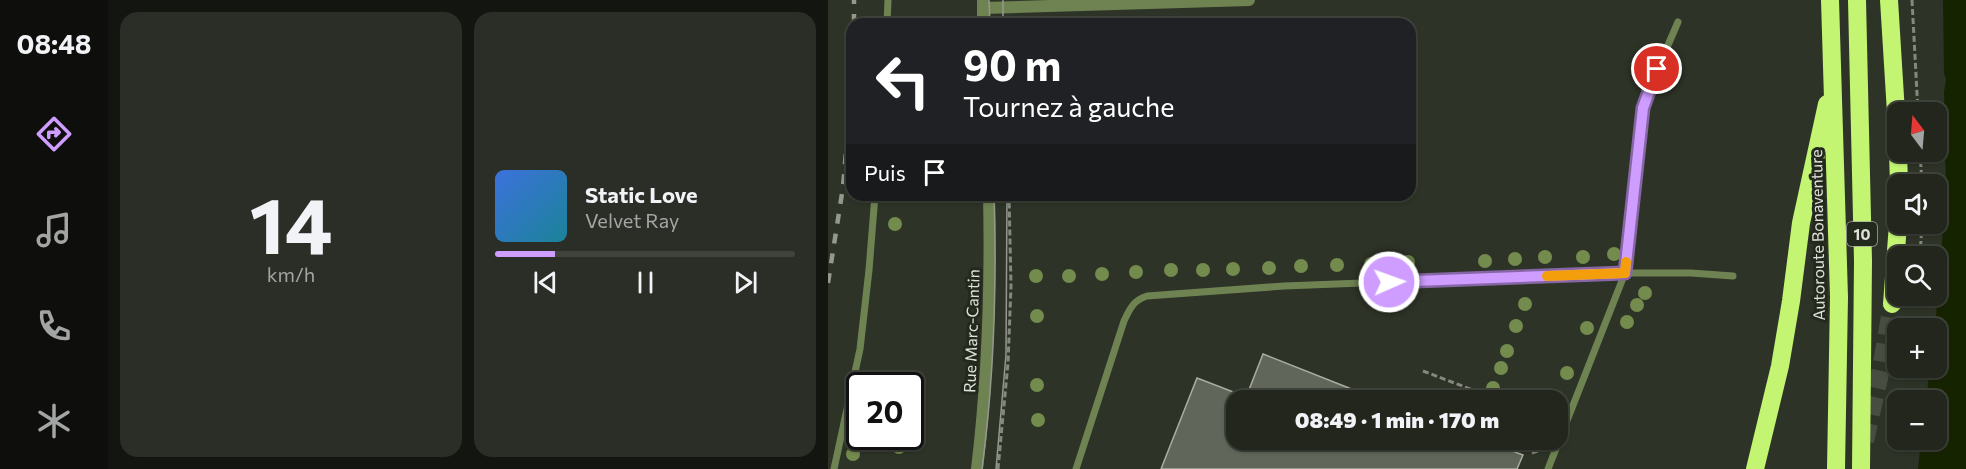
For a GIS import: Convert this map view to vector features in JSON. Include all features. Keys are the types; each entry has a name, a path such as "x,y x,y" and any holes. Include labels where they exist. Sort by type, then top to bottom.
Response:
{"highway":[{"name":"Autoroute Bonaventure","path":"1830,0 1839,297 1836,469"},
{"name":"10","path":"1857,0 1863,261 1861,469"},
{"path":"1888,0 1895,102"},
{"path":"1755,469 1780,366 1801,223 1833,79"}],"street":[{"path":"983,4 1249,0"},
{"name":"Rue Marc-Cantin","path":"977,469 987,379 990,325 989,201"}],"lane":[{"path":"887,18 888,0"},
{"path":"1548,469 1625,273 1643,108 1678,22"},
{"path":"834,469 860,349 874,201"},
{"path":"1076,469 1124,321 1138,299 1162,294 1284,286 1625,273 1691,273 1733,276"}],"path":[{"path":"1912,0 1917,102"},
{"path":"998,469 1008,363 1011,276 1009,201"},
{"path":"1423,371 1472,390"}],"shaded area":[{"path":"1943,0 1966,0 1966,469 1918,469 1920,450 1947,450 1947,390 1927,390 1929,378 1947,378 1947,318 1936,318 1937,306 1947,306 1947,246 1942,246 1943,234 1947,234 1947,102 1944,102 1946,79 1944,74"}],"building":[{"path":"1263,354 1354,390 1249,390"},
{"path":"1197,378 1228,390 1226,390 1226,450 1510,450 1523,455 1517,469 1161,469"}],"tunnel":[{"path":"1865,441 1892,306"}],"tram line":[{"path":"989,0 990,18"},
{"path":"1003,0 1003,18"},
{"path":"982,469 994,332 994,201"},
{"path":"996,469 1006,355 1007,201"}],"railway":[{"path":"854,0 854,18"},
{"path":"828,283 843,187 846,152"}],"slow traffic":[{"path":"1547,276 1625,273 1626,262"}],"route":[{"path":"1389,282 1625,273 1643,108 1657,69"}]}
